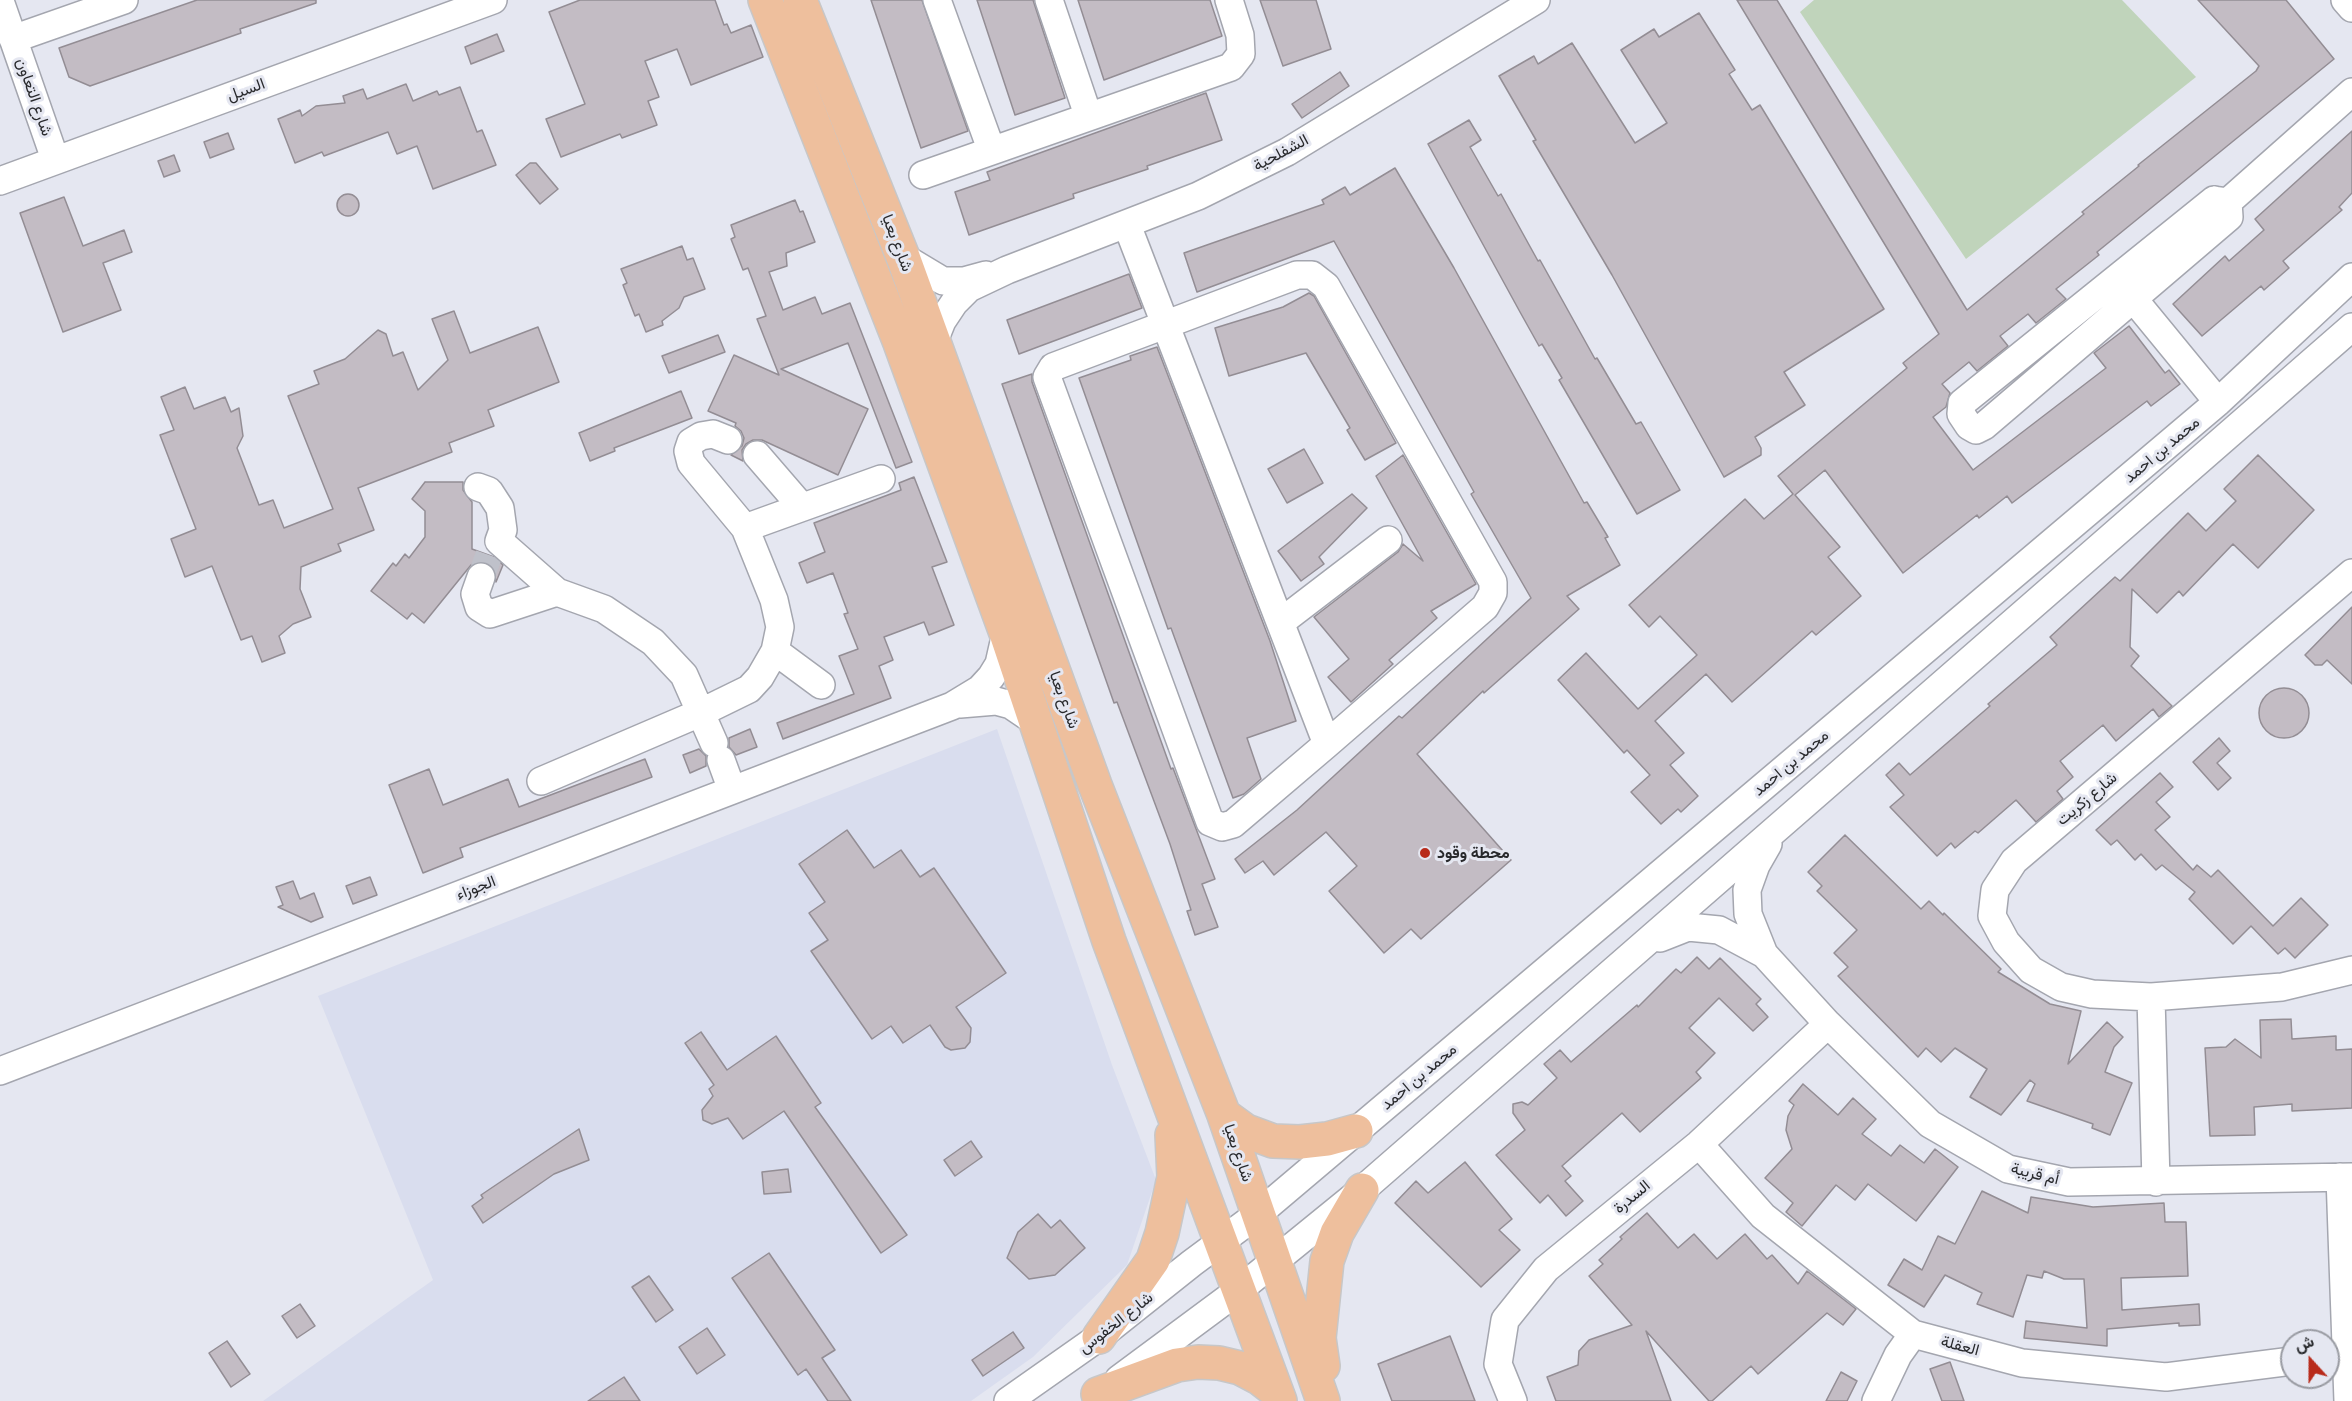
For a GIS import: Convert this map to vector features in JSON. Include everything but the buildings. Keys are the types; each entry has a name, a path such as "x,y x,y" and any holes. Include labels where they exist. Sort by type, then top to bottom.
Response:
{"main road":[{"name":"شارع بعيا","path":"765,0 900,343 1006,633 1109,941 1165,1086 1278,1396"},
{"name":"شارع بعيا","path":"800,0 903,257 1095,785 1224,1115 1325,1401"},
{"path":"1099,1338 1153,1260 1162,1233 1174,1178 1165,1086"},
{"path":"1224,1115 1246,1131 1273,1141 1326,1140 1356,1131"},
{"path":"1325,1401 1319,1338 1327,1261 1337,1233 1362,1190"},
{"path":"1094,1398 1177,1365 1198,1362 1219,1363 1240,1368 1259,1378 1278,1396"}],"street":[{"path":"13,39 123,0"},
{"name":"السيل","path":"0,181 493,0"},
{"path":"938,0 991,149"},
{"path":"1049,0 1088,115"},
{"path":"923,175 991,149 1232,66 1241,54 1240,35 1229,0"},
{"name":"الشفلحية","path":"934,341 942,321 969,288 1007,270 1198,196 1287,152 1536,0"},
{"path":"2345,0 2352,8"},
{"name":"شارع التعاون","path":"0,1 55,159"},
{"path":"2125,289 1962,402 1961,414 1970,426 1976,430 1984,426 2125,289 2214,200 2228,202 2352,92"},
{"path":"1127,225 1327,744"},
{"name":"الشفلحية","path":"903,257 943,281 964,281 1007,270"},
{"path":"1297,275 1312,275 1326,286 1493,582 1493,593 1485,607 1233,824 1222,827 1210,822 1047,377 1053,367 1166,323 1297,275"},
{"name":"محمد بن احمد","path":"1222,1242 1258,1214 2218,402 2352,277"},
{"path":"2125,289 2218,402"},
{"name":"محمد بن احمد","path":"1239,1290 1362,1190 2352,327"},
{"path":"541,781 702,712 749,689 760,677 774,651 780,627 774,600 745,528 691,463 688,452 691,442 701,436 712,434 728,440"},
{"path":"757,455 801,506"},
{"path":"745,528 881,479"},
{"path":"478,487 489,491 500,508 504,530 475,594 479,608 490,614 557,592"},
{"path":"1281,622 1388,540"},
{"path":"490,558 557,592 604,609 653,642 684,675 702,712 732,790"},
{"name":"شارع زكريت","path":"2352,573 2014,861 1995,890 1992,916 2006,942 2031,970 2061,987 2092,993 2151,997 2282,987 2352,970"},
{"path":"952,706 980,689 991,677 999,664 1006,633"},
{"path":"774,651 821,685"},
{"path":"952,706 996,701 1011,705 1036,722"},
{"name":"الجوزاء","path":"2,1063 952,706"},
{"name":"أم قريبة","path":"1764,954 1748,914 1747,890 1756,865 1776,830"},
{"name":"أم قريبة","path":"1643,945 1688,927 1719,930 1764,954 1828,1024 1930,1124 2008,1169 2069,1182 2346,1177"},
{"path":"2151,997 2156,1182"},
{"name":"السدرة","path":"1513,1401 1498,1364 1505,1320 1546,1269 1698,1144 1828,1024"},
{"name":"العقلة","path":"1698,1144 1763,1216 1914,1334 2022,1363 2166,1389 2280,1364"},
{"path":"2337,1329 2346,1177"},
{"name":"شارع الخفوس","path":"1008,1401 1099,1338 1192,1263 1222,1242"},
{"path":"1094,1398 1239,1290"},
{"path":"1876,1401 1898,1355 1914,1334"},
{"path":"2340,1370 2348,1401"}],"shaded area":[{"path":"997,729 1112,1065 1156,1180 1127,1265 1033,1357 971,1401 263,1401 433,1280 318,996"}],"green space":[{"path":"1814,0 2122,0 2196,77 1966,259 1800,12"}],"tunnel":[{"path":"481,577 489,555"}],"place":[{"name":"محطة وقود","path":"1425,853"}]}
